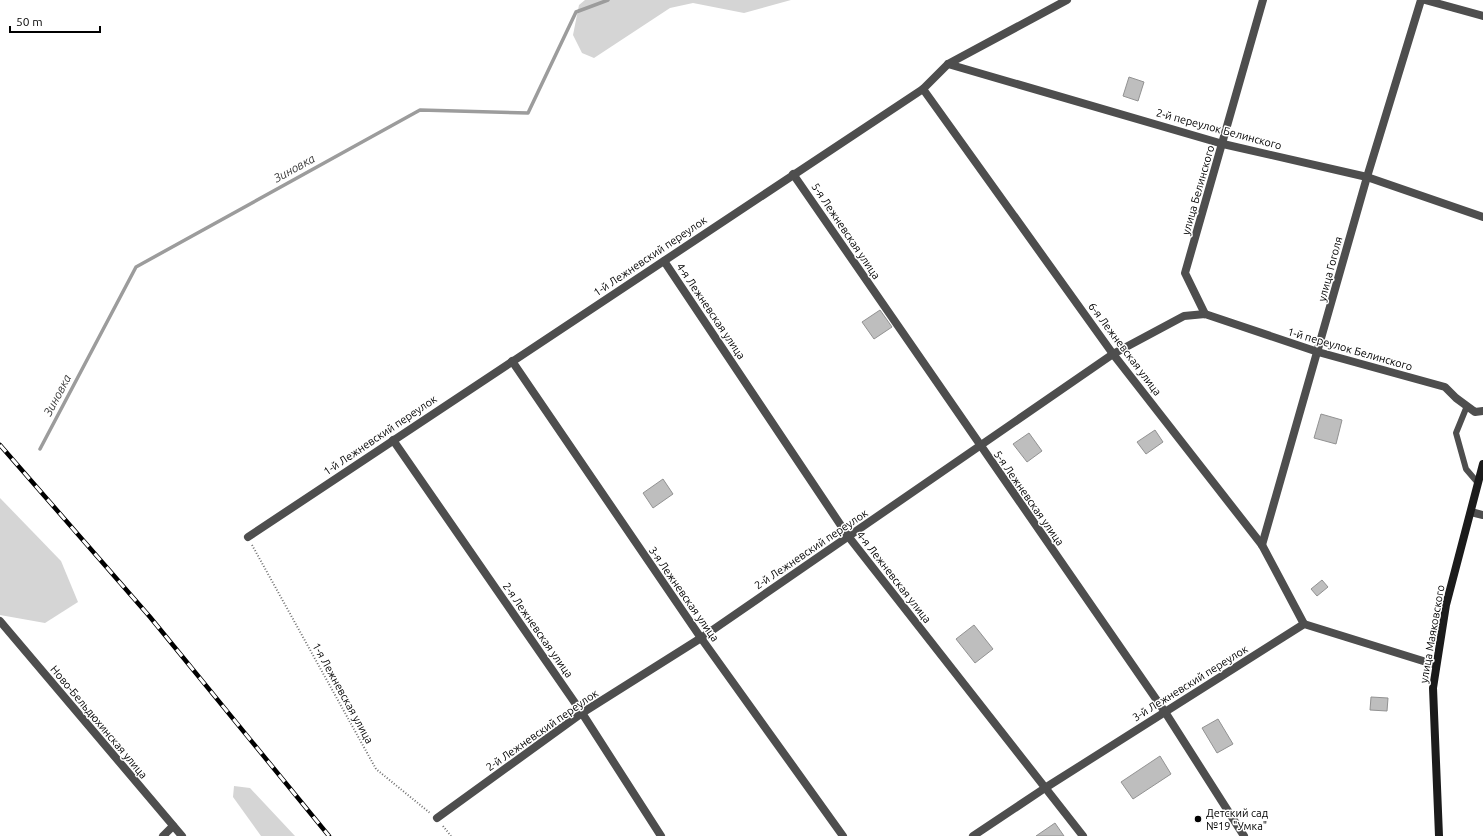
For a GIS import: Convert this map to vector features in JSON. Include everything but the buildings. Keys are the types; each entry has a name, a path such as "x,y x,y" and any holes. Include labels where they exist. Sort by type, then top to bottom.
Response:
{"main road":[{"name":"улица Маяковского","path":"1439,836 1433,688 1446,605 1483,464"}],"street":[{"name":"1-й Лежневский переулок","path":"248,537 923,89 948,64 1067,0"},
{"name":"улица Белинского","path":"1205,314 1185,273 1263,0"},
{"name":"улица Гоголя","path":"1262,545 1367,177 1421,0"},
{"path":"1425,0 1483,16"},
{"name":"2-й переулок Белинского","path":"948,64 1223,144 1367,177 1483,217"},
{"name":"6-я Лежневская улица","path":"923,89 1113,354 1262,545 1304,624"},
{"name":"5-я Лежневская улица","path":"793,174 1165,712 1244,836"},
{"name":"4-я Лежневская улица","path":"664,260 848,536 1083,836"},
{"name":"2-й Лежневский переулок","path":"436,818 582,713 701,638 1113,354 1184,316 1205,314"},
{"name":"1-й переулок Белинского","path":"1205,314 1318,352 1445,387 1475,412 1483,412"},
{"name":"3-я Лежневская улица","path":"512,361 701,638 842,836"},
{"name":"2-я Лежневская улица","path":"393,440 582,713 661,836"},
{"path":"1471,512 1483,515"},
{"name":"Ново-Бельдюхинская улица","path":"0,622 182,836"},
{"path":"1304,624 1436,665"},
{"name":"3-й Лежневский переулок","path":"973,836 1045,788 1304,624"},
{"path":"163,836 173,826"}],"lane":[{"path":"1467,406 1456,433 1466,469 1478,484"}],"path":[{"name":"1-я Лежневская улица","path":"248,537 376,769 436,818 451,836"}],"shaded area":[{"path":"585,0 791,0 744,13 693,3 670,8 594,58 582,53 573,35 579,5"},
{"path":"0,498 61,561 78,602 45,623 0,615"},
{"path":"234,786 250,788 295,836 261,836 233,797"}],"waterway":[{"name":"Зиновка","path":"40,449 136,267 420,110 528,113 576,12 608,0"}],"railway":[{"path":"0,445 150,617 329,836"}],"place":[{"name":"Детский сад №19 \"Умка\"","path":"1198,819"}]}
